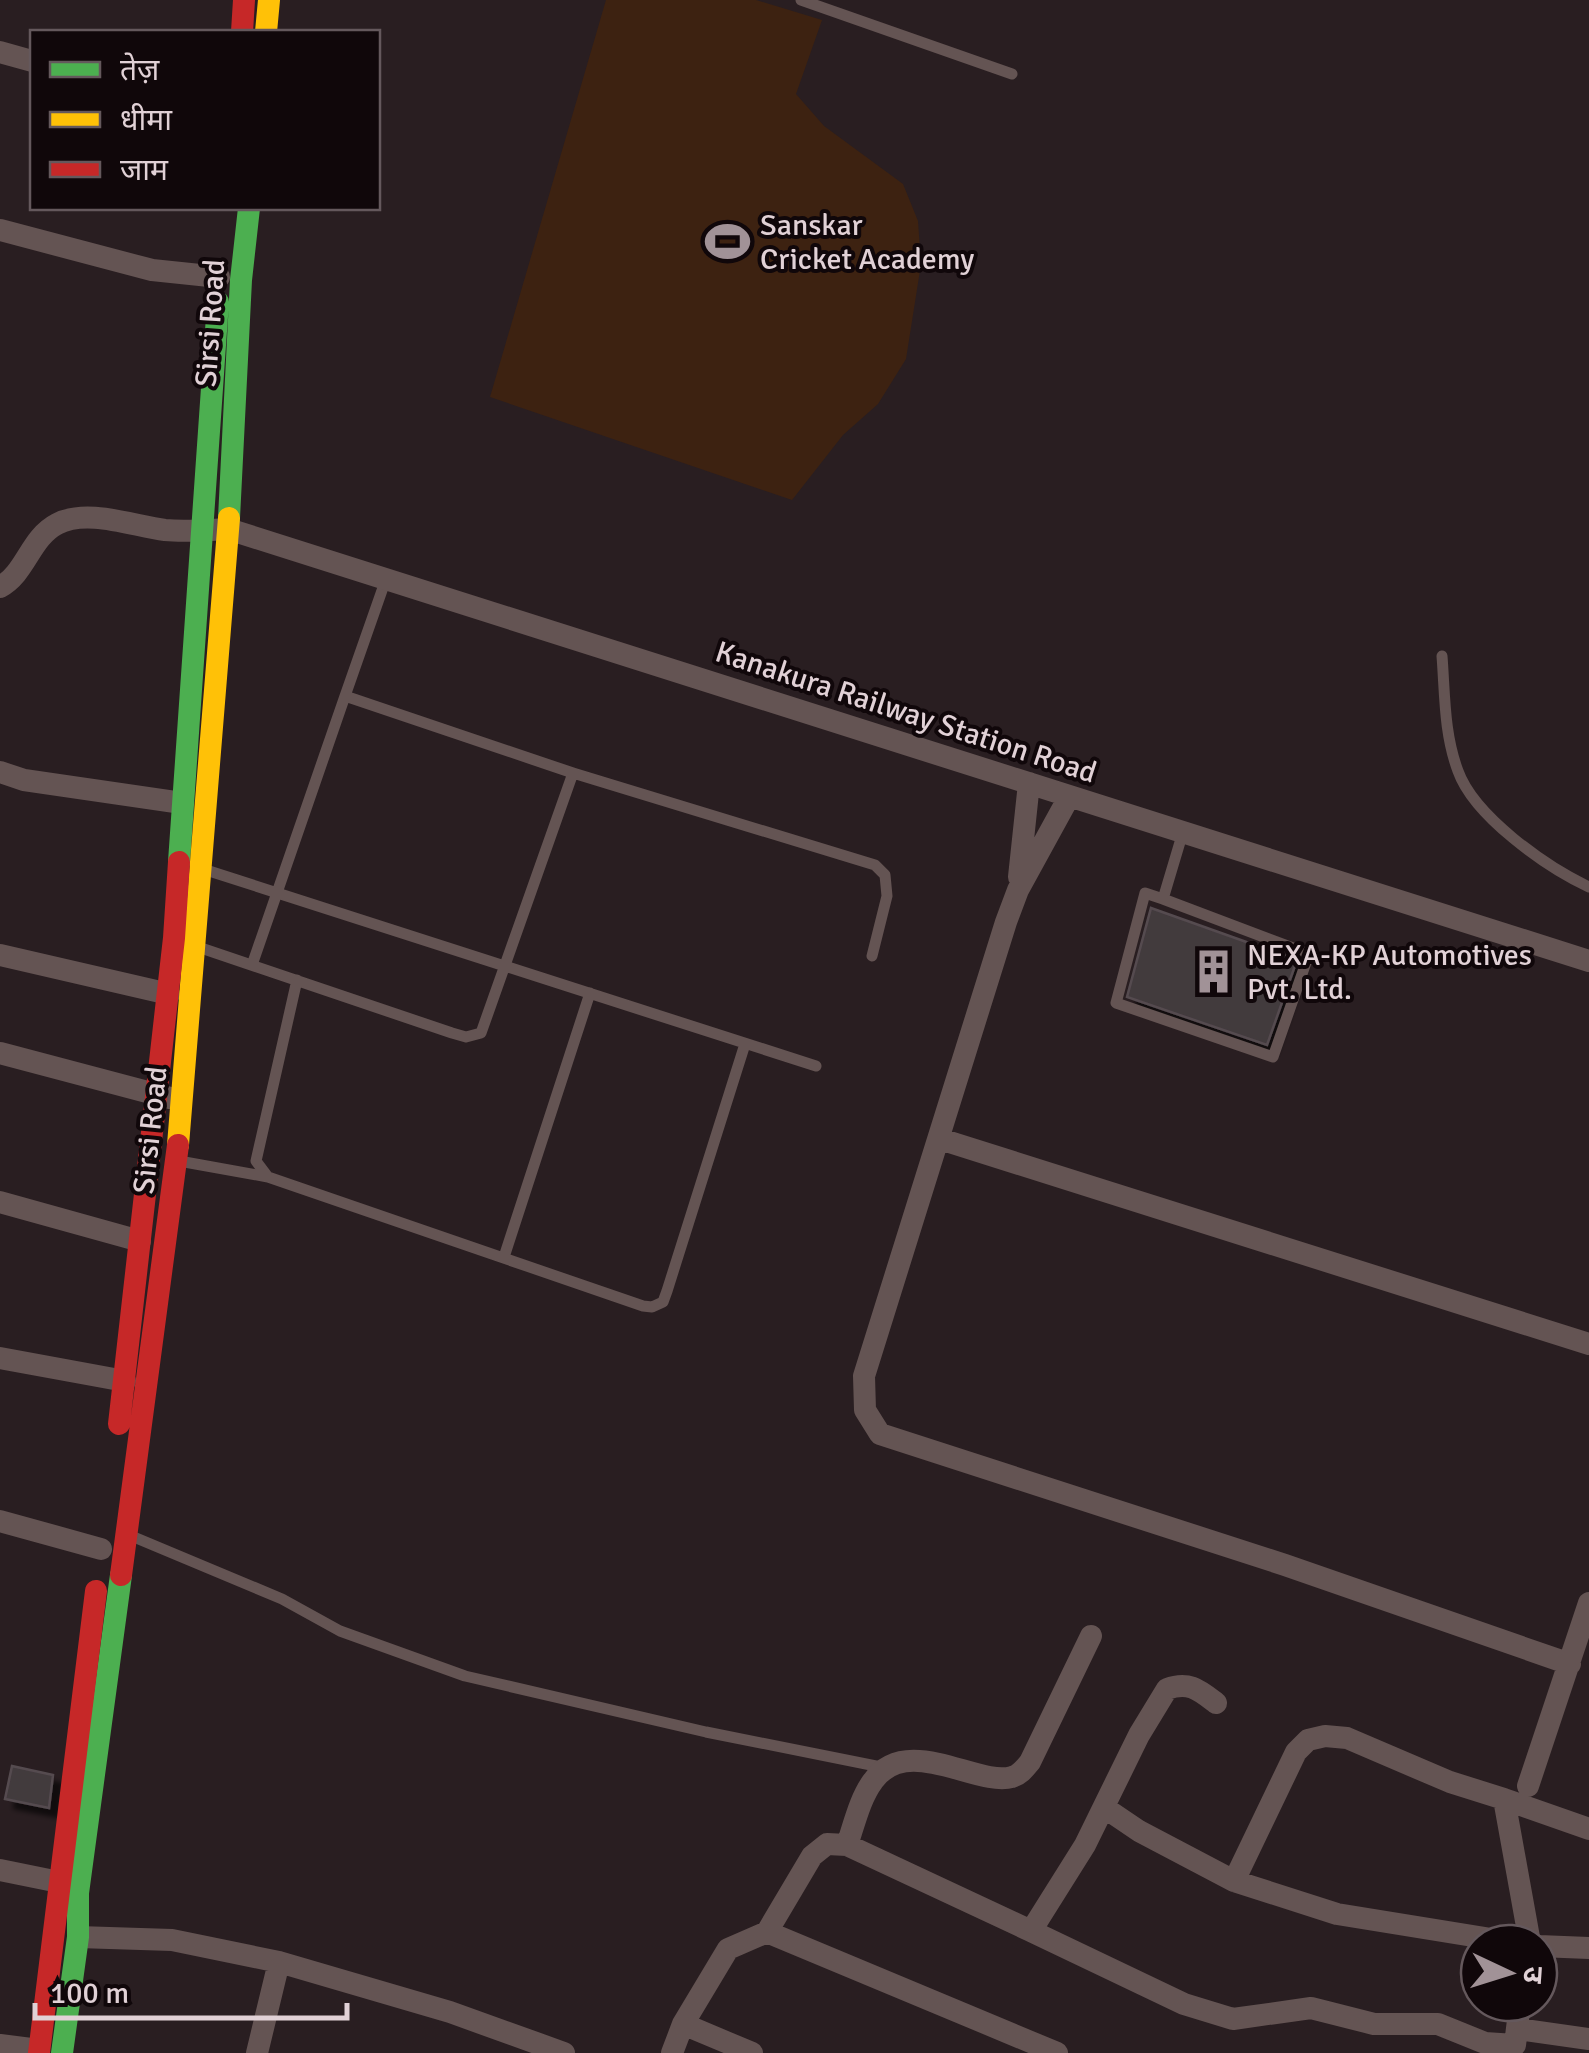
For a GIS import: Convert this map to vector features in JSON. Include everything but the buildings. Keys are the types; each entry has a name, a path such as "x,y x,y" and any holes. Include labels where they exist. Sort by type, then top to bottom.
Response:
{"main road":[{"path":"242,30 244,0"},
{"path":"266,30 268,0"},
{"name":"Sirsi Road","path":"47,2052 59,1882 125,1381 168,994 227,210"},
{"name":"Sirsi Road","path":"47,2052 78,1938 78,1893 178,1161 249,210"}],"street":[{"path":"0,52 30,60"},
{"path":"0,230 152,270 220,277"},
{"name":"Kanakura Railway Station Road","path":"0,587 17,573 40,536 60,522 85,518 170,530 228,529 1589,961"},
{"path":"0,772 24,780 182,803"},
{"path":"1018,890 1029,783"},
{"path":"1069,796 1018,890 864,1376 865,1410 880,1434 1570,1664"},
{"path":"0,955 168,994"},
{"path":"0,1053 155,1096 184,1100"},
{"path":"940,1139 1589,1344"},
{"path":"0,1202 140,1241"},
{"path":"0,1358 125,1381"},
{"path":"0,1522 101,1549"},
{"path":"1528,1786 1589,1602"},
{"path":"846,1845 872,1781 886,1768 906,1762 934,1762 999,1777 1012,1778 1021,1772 1030,1762 1091,1636"},
{"path":"1031,1931 1105,1808 1167,1689 1181,1684 1194,1687 1216,1703"},
{"path":"1234,1881 1296,1752 1308,1740 1325,1736 1347,1738 1450,1782 1589,1830"},
{"path":"1504,1800 1526,1923"},
{"path":"1105,1808 1139,1831 1234,1881 1275,1897 1337,1914 1459,1934"},
{"path":"672,2053 683,2024 728,1949 767,1932 812,1856 826,1844 846,1845 1184,2004 1234,2019 1311,2008 1374,2024 1438,2024 1485,2043 1589,2039"},
{"path":"0,1870 59,1882"},
{"path":"767,1932 1057,2053"},
{"path":"78,1938 172,1940 280,1962 450,2012 564,2053"},
{"path":"1559,1947 1589,1948"},
{"path":"257,2053 280,1962"},
{"path":"683,2024 752,2053"},
{"path":"991,2053 1002,2031"},
{"path":"0,2045 47,2052"}],"lane":[{"path":"801,0 1012,74"},
{"path":"252,965 386,580"},
{"path":"1442,656 1447,733 1459,774 1478,804 1523,846 1566,877 1589,887"},
{"path":"346,696 573,773 874,866 885,875 887,896 872,956"},
{"path":"196,946 466,1037 481,1033 573,773"},
{"path":"1163,899 1183,832"},
{"path":"202,869 816,1066"},
{"path":"1145,893 1163,899 1308,954 1273,1058 1116,1003 1145,893"},
{"path":"268,1177 256,1161 297,980"},
{"path":"504,1257 590,993"},
{"path":"178,1161 268,1177 652,1307 663,1302 746,1044"},
{"path":"125,1534 282,1599 340,1630 464,1676 706,1732 886,1768"}],"shaded area":[{"name":"Sanskar Cricket Academy","path":"606,0 756,0 822,20 796,94 824,126 903,184 918,221 921,264 906,359 878,404 843,435 792,500 490,397"}],"traffic: fast":[{"path":"229,518 241,280 249,210"},
{"path":"179,862 218,302"},
{"path":"62,2053 78,1937 78,1893 121,1575"}],"traffic: slow":[{"path":"266,30 269,0"},
{"path":"178,1145 229,518"}],"traffic: jam":[{"path":"242,30 244,0"},
{"path":"119,1424 174,938 179,862"},
{"path":"121,1575 178,1145"},
{"path":"39,2053 96,1591"}],"place":[{"name":"Sanskar Cricket Academy","path":"727,242"},
{"name":"NEXA-KP Automotives Pvt. Ltd.","path":"1214,972"}]}
